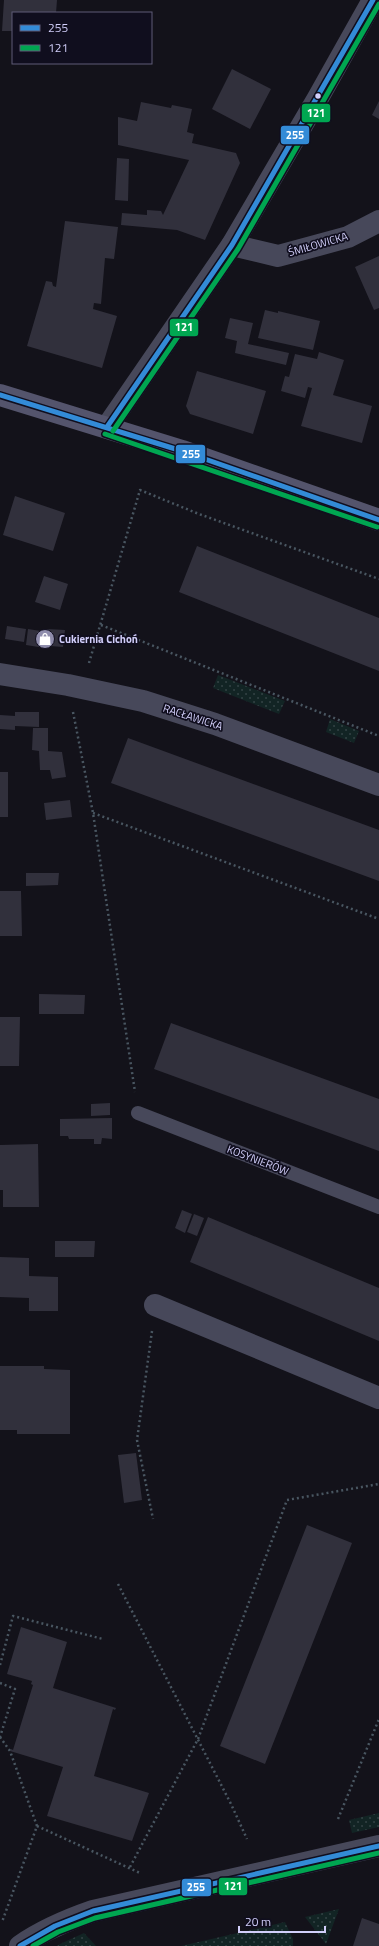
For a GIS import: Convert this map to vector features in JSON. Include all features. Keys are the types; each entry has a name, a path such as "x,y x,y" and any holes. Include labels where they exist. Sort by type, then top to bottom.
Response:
{"main road":[{"path":"0,395 107,427 379,520"}],"street":[{"path":"107,427 232,245 318,98 373,0"},
{"name":"ŚMIŁOWICKA","path":"232,245 278,256 348,237 379,221"},
{"name":"RACŁAWICKA","path":"0,674 75,687 143,702 215,724 379,785"},
{"path":"155,1305 379,1398"},
{"path":"20,1946 48,1929 72,1918 93,1911 379,1846"}],"lane":[{"name":"KOSYNIERÓW","path":"138,1113 379,1207"}],"path":[{"path":"138,1113 75,687 101,626 140,490 198,514 379,579"},
{"path":"101,626 379,736"},
{"path":"93,813 379,919"},
{"path":"153,1519 137,1440 155,1305"},
{"path":"130,1867 198,1739 287,1500 379,1484"},
{"path":"118,1584 198,1739 247,1839"},
{"path":"0,1665 13,1616 103,1640"},
{"path":"0,1683 15,1689 0,1737 10,1751 37,1826 2,1922"},
{"path":"338,1819 379,1719"},
{"path":"37,1826 130,1867 142,1874"}],"shaded area":[{"path":"218,675 285,701 279,714 213,688"},
{"path":"330,719 359,731 354,743 326,732"},
{"path":"379,1813 379,1827 352,1833 349,1820"},
{"path":"339,1909 326,1944 305,1917"},
{"path":"285,1922 293,1939 293,1946 181,1946"},
{"path":"84,1933 96,1946 57,1946 60,1944"}],"building":[{"path":"4,0 57,0 56,12 12,12 12,31 2,31"},
{"path":"232,69 271,89 250,129 212,109"},
{"path":"379,101 379,119 372,115"},
{"path":"141,102 171,108 172,105 192,109 187,132 194,134 192,143 236,153 240,163 205,240 177,230 121,225 122,213 147,215 147,210 161,211 163,215 189,160 118,145 118,117 137,121"},
{"path":"117,158 129,159 128,201 115,200"},
{"path":"65,221 118,227 114,259 105,258 101,304 94,303 93,309 117,316 102,368 27,346 46,281 52,282 53,286 56,287"},
{"path":"379,256 379,308 374,310 355,267"},
{"path":"265,310 278,313 278,311 320,321 313,350 258,338"},
{"path":"230,318 253,323 248,344 289,353 286,365 235,353 237,341 225,338"},
{"path":"319,352 344,360 333,395 372,406 362,443 301,426 312,388 308,387 305,398 281,391 285,376 289,377 295,354 317,359"},
{"path":"197,371 266,391 253,434 190,414 186,406"},
{"path":"15,496 65,513 53,551 3,535"},
{"path":"197,546 379,618 379,671 179,592"},
{"path":"44,576 68,584 60,610 35,602"},
{"path":"7,626 26,629 24,642 5,639"},
{"path":"28,629 47,632 47,629 65,630 63,647 50,646 45,648 26,645"},
{"path":"15,712 39,712 39,727 15,726 15,730 0,729 0,715 15,716"},
{"path":"33,728 48,728 48,751 62,752 66,777 52,779 50,770 40,770 39,751 32,750"},
{"path":"128,738 379,830 379,881 111,783"},
{"path":"0,772 8,772 8,817 0,817"},
{"path":"70,800 72,817 46,820 44,803"},
{"path":"26,873 59,873 58,885 26,886"},
{"path":"0,891 21,891 22,936 0,936"},
{"path":"39,994 85,995 84,1014 39,1014"},
{"path":"0,1017 20,1017 19,1066 0,1066"},
{"path":"171,1023 379,1099 379,1151 154,1069"},
{"path":"110,1103 110,1115 91,1116 91,1104"},
{"path":"112,1118 112,1139 102,1138 101,1144 94,1144 94,1139 69,1139 68,1136 60,1136 60,1119"},
{"path":"38,1144 39,1207 3,1207 3,1190 0,1190 0,1145"},
{"path":"182,1210 192,1214 185,1233 175,1228"},
{"path":"194,1214 204,1218 197,1236 187,1232"},
{"path":"208,1217 379,1288 379,1341 190,1262"},
{"path":"55,1241 95,1241 94,1257 55,1257"},
{"path":"0,1257 29,1258 29,1276 58,1277 58,1311 29,1311 29,1298 0,1297"},
{"path":"0,1366 44,1366 44,1369 70,1370 70,1434 17,1434 17,1430 0,1430"},
{"path":"136,1453 142,1500 124,1503 118,1455"},
{"path":"307,1525 352,1543 265,1764 220,1746"},
{"path":"21,1627 67,1642 53,1688 116,1708 115,1710 113,1709 94,1776 149,1793 132,1841 47,1816 63,1767 10,1751 11,1749 13,1750 33,1685 31,1684 32,1681 7,1674"},
{"path":"362,1918 379,1924 379,1946 353,1946"}],"transit line":[{"name":"255","path":"107,427 232,245 373,0"},
{"name":"121","path":"113,431 238,249 379,4"},
{"name":"255","path":"0,395 182,451 379,520"},
{"name":"121","path":"105,434 377,527"},
{"name":"255","path":"20,1946 55,1926 93,1911 379,1846"},
{"name":"121","path":"33,1946 58,1932 95,1918 379,1853"}],"place":[{"name":"Cukiernia Cichoń","path":"45,639"}]}
